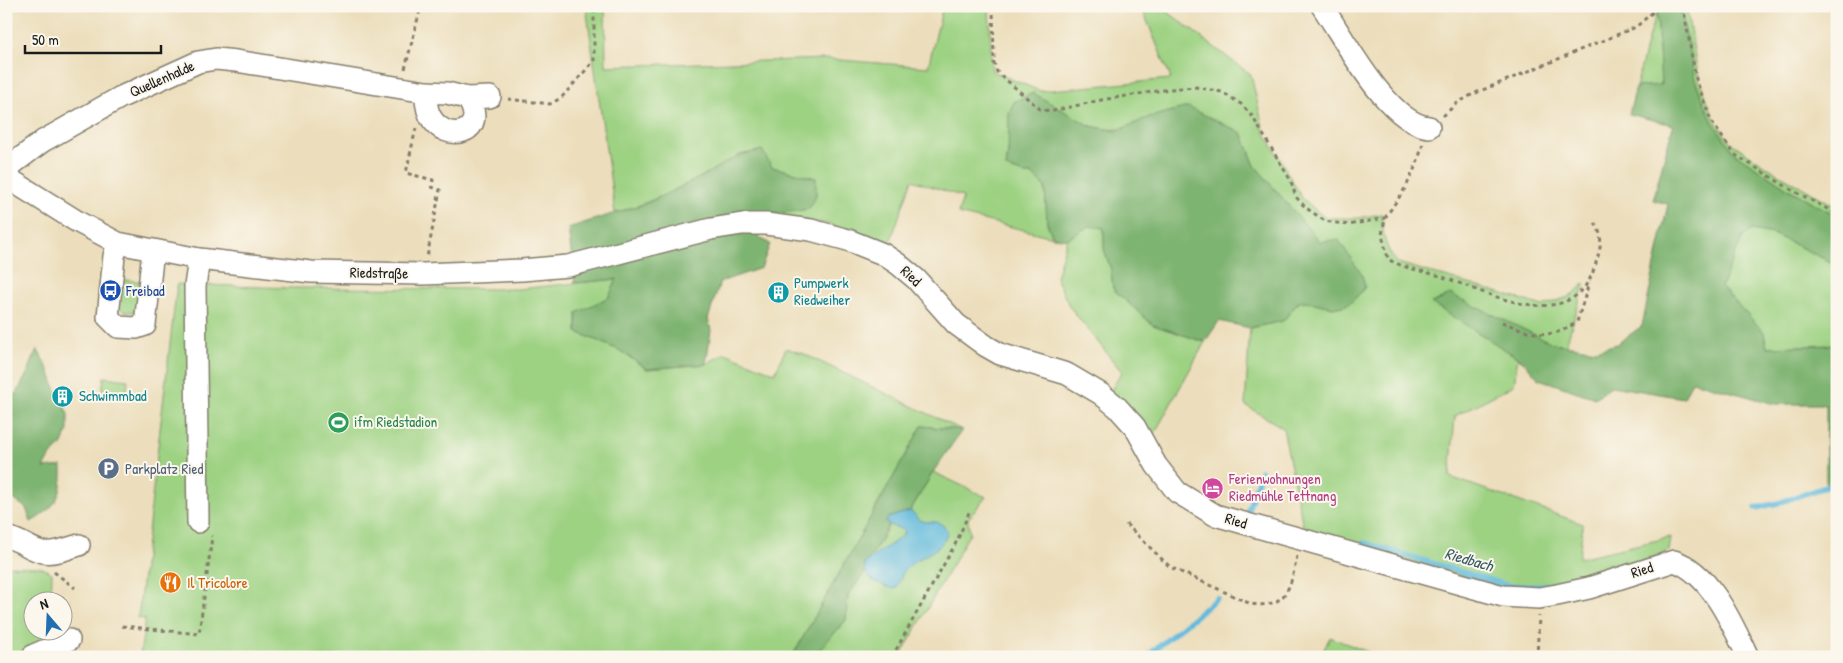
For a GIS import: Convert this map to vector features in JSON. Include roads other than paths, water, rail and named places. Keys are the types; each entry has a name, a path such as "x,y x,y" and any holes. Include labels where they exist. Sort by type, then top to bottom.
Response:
{"street":[{"path":"1322,6 1345,44 1391,105 1409,120 1421,126 1429,127"},
{"name":"Quellenhalde","path":"6,169 43,141 121,97 198,62 236,60 426,92 447,93 467,98 490,97"},
{"path":"426,92 427,108 434,122 438,127 456,132 464,132 474,122 474,110 467,98"},
{"name":"Riedstraße","path":"6,177 78,222 118,243 199,259 312,272 423,274 568,266 711,229 742,224 766,224"},
{"name":"Ried","path":"766,224 811,230 848,240 883,254 916,278 956,324 986,346 1000,354 1067,374 1101,394 1117,407 1135,427 1163,475 1178,492 1186,499 1215,515 1503,596 1539,598 1589,588 1667,562 1682,563 1703,582 1721,605 1748,657"},
{"path":"118,243 114,256 108,316 118,327 136,328 145,325 153,250"},
{"path":"198,522 195,286 199,259"},
{"path":"6,537 18,540 46,553 79,546"},
{"path":"34,655 69,640"}],"water":[{"path":"910,511 922,521 938,522 948,531 941,544 904,571 895,589 878,583 869,577 865,570 865,563 903,535 904,530 889,525 886,521 888,518"}],"waterway":[{"path":"1248,510 1261,471"},
{"name":"Riedbach","path":"1756,508 1778,503 1837,483"},
{"name":"Riedbach","path":"1364,543 1509,586 1563,584"},
{"name":"Riedbach","path":"1146,657 1217,598"}],"place":[{"name":"Freibad","path":"110,291"},
{"name":"Pumpwerk Riedweiher","path":"778,292"},
{"name":"Schwimmbad","path":"63,396"},
{"name":"ifm Riedstadion","path":"338,422"},
{"name":"Parkplatz Ried","path":"109,469"},
{"name":"Ferienwohnungen Riedmühle Tettnang","path":"1213,488"},
{"name":"Il Tricolore","path":"171,583"}]}
